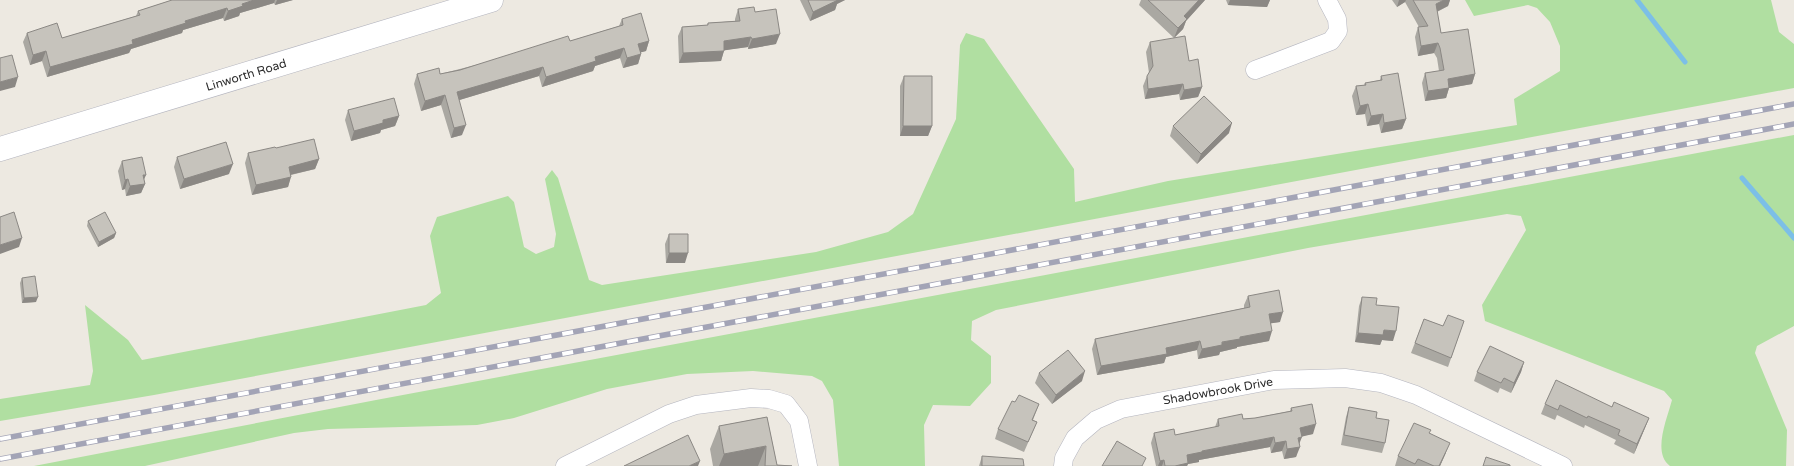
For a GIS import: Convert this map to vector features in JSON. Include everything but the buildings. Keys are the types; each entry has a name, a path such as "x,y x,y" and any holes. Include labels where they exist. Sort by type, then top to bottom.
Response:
{"main road":[{"name":"Linworth Road","path":"0,149 491,0"}],"street":[{"path":"1255,70 1331,41 1338,31 1337,20 1327,0"},
{"name":"Shadowbrook Drive","path":"1062,466 1064,458 1075,438 1096,420 1121,409 1274,380 1345,378 1381,383 1416,395 1556,465"},
{"path":"565,466 669,414 696,405 751,398 769,399 786,404 799,420 808,466"}],"green space":[{"path":"1465,0 1771,0 1779,32 1794,44 1794,88 154,395 0,421 0,399 90,385 93,371 85,305 128,340 142,360 426,305 441,293 430,236 437,217 508,196 514,202 524,247 536,254 554,247 556,234 545,179 552,170 558,178 589,280 602,285 816,252 888,232 913,214 956,119 960,45 966,33 984,39 1074,169 1075,202 1168,181 1517,125 1514,99 1560,71 1560,46 1550,22 1537,8 1528,5 1474,16"},
{"path":"1794,135 1794,326 1757,346 1755,353 1787,430 1786,466 1670,466 1662,453 1661,444 1672,400 1664,391 1485,321 1482,305 1526,230 1521,216 1507,214 1308,248 996,310 972,321 971,340 991,356 991,383 970,406 933,405 924,425 925,466 839,466 833,400 822,381 812,376 753,371 687,374 607,389 514,418 477,425 328,429 294,433 145,466 34,466 376,400"}],"waterway":[{"path":"1637,0 1685,62"},
{"path":"1742,178 1794,238"}],"railway":[{"path":"0,439 1794,104"},
{"path":"0,459 1794,124"}]}
